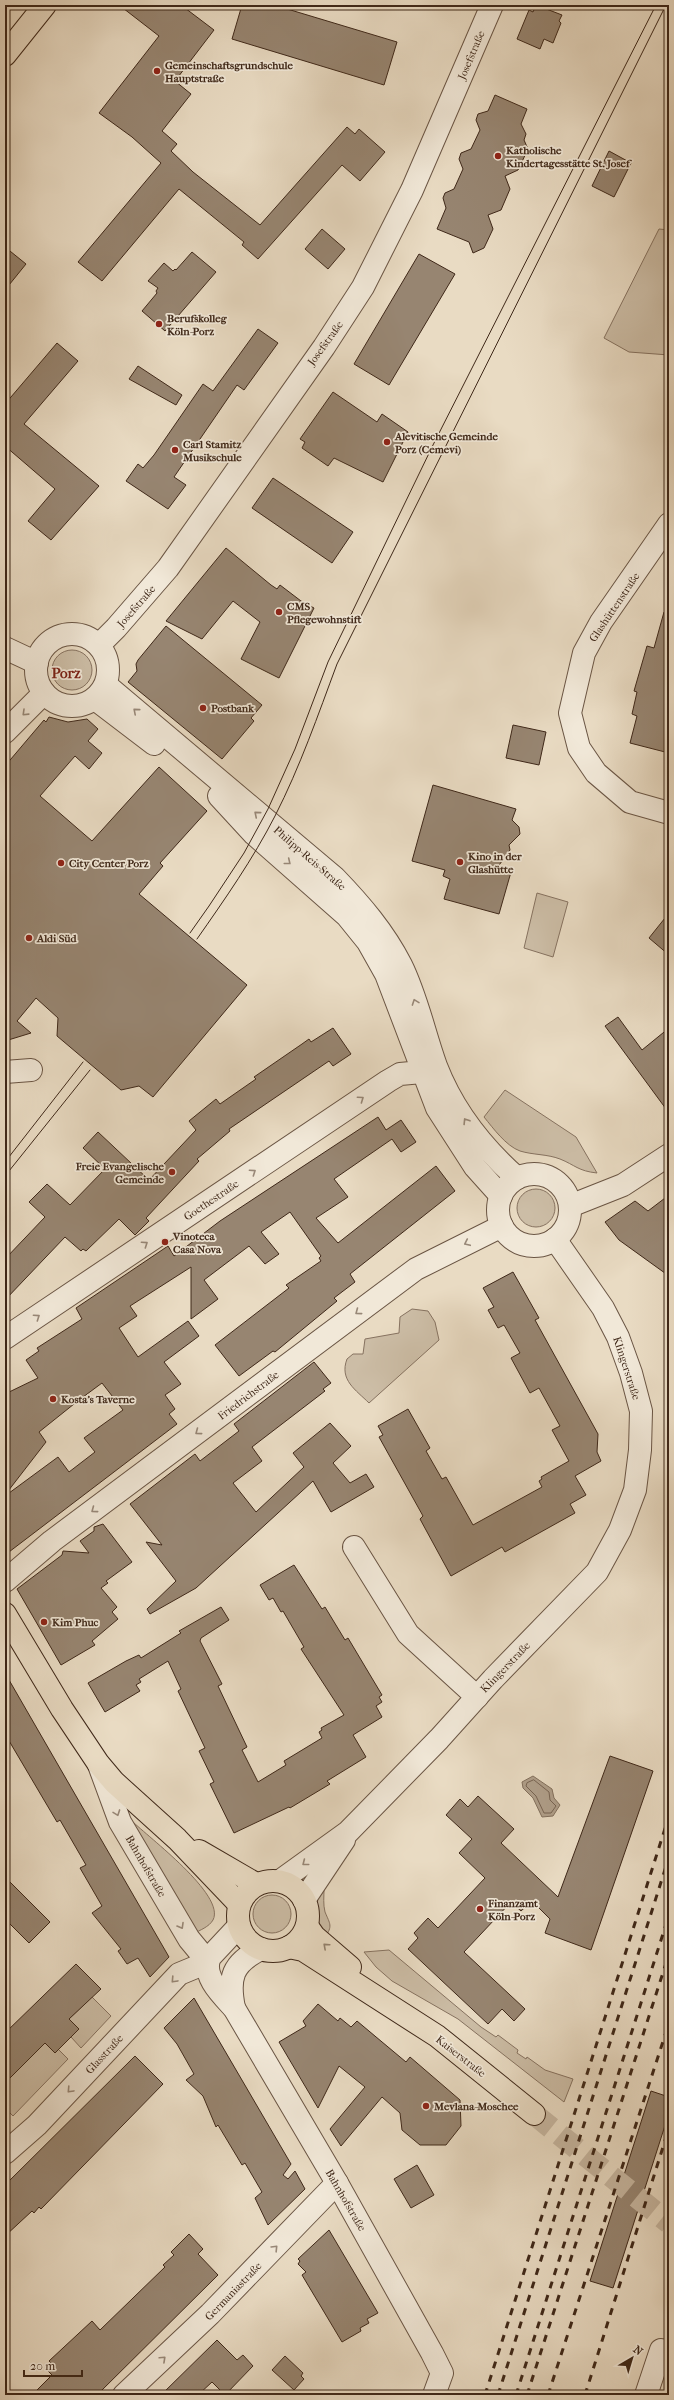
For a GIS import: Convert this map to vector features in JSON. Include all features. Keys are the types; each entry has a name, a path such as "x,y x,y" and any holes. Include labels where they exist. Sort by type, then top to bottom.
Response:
{"main road":[{"path":"5,55 45,5"},
{"name":"Bahnhofstraße","path":"5,1614 62,1709 98,1763 133,1801 177,1839 239,1904"},
{"name":"Bahnhofstraße","path":"177,1839 256,1884"},
{"path":"264,1881 280,1881 295,1888 304,1900 307,1909 307,1926 300,1938 289,1947 277,1951 261,1949 246,1938 239,1926 239,1904 245,1893 256,1884 264,1881"},
{"name":"Kaiserstraße","path":"307,1926 314,1936 359,1975 384,2002"},
{"name":"Kaiserstraße","path":"289,1947 303,1950 352,1983 437,2036 534,2114"}],"street":[{"name":"Josefstraße","path":"99,645 116,628 168,568 359,293 412,190 492,5"},
{"name":"Glashüttenstraße","path":"669,524 601,622 584,653 570,713 579,748 596,773 630,802 669,813"},
{"path":"75,634 88,637 99,645 106,657 109,671 100,692 88,703 72,707 57,703 44,693 36,674 37,663 46,646 62,635 75,634"},
{"path":"5,648 37,663"},
{"name":"Philipp-Reis-Straße","path":"100,692 220,796 254,834 347,916 368,942 386,974 422,1072 437,1108 475,1167 501,1196"},
{"name":"Philipp-Reis-Straße","path":"100,692 335,878 360,904 382,932 402,967 436,1066 452,1098 469,1126 489,1152 517,1178"},
{"path":"5,732 44,693"},
{"path":"5,1072 31,1070"},
{"name":"Goethestraße","path":"5,1338 388,1081 400,1074 422,1072"},
{"path":"570,1206 623,1185 669,1155"},
{"path":"528,1174 540,1174 551,1178 560,1185 567,1194 570,1206 567,1224 555,1239 539,1245 526,1244 514,1239 502,1226 498,1206 501,1196 507,1186 517,1178 528,1174"},
{"name":"Friedrichstraße","path":"5,1582 52,1541 416,1269 502,1226"},
{"name":"Klingerstraße","path":"280,1881 348,1832 439,1739 477,1697 597,1572 620,1530 635,1490 640,1450 641,1411 631,1373 618,1337 603,1308 555,1239"},
{"name":"Klingerstraße","path":"354,1547 408,1634 477,1697"},
{"name":"Bahnhofstraße","path":"98,1763 120,1822 188,1938 208,1962 211,1978 215,1986 234,2008 337,2184 442,2374 434,2395"},
{"name":"Klingerstraße","path":"304,1900 335,1855 348,1832"},
{"path":"208,1962 239,1926"},
{"name":"Bahnhofstraße","path":"234,2008 231,1990 233,1974 244,1959 261,1949"},
{"name":"Glasstraße","path":"5,2153 37,2126 179,1974 208,1962"},
{"name":"Germaniastraße","path":"124,2395 210,2314 337,2184"},
{"path":"646,2395 661,2350"}],"shaded area":[{"path":"659,229 669,230 669,355 629,352 604,338"},
{"path":"72,650 80,652 86,656 90,662 92,670 90,678 86,684 80,688 72,690 64,688 58,684 54,678 52,670 54,662 58,656 64,652"},
{"path":"537,893 568,902 553,957 524,948"},
{"path":"505,1090 576,1137 597,1173 581,1169 555,1157 520,1151 505,1141 484,1117"},
{"path":"532,1189 540,1189 550,1194 554,1201 554,1215 550,1222 540,1227 532,1227 522,1222 520,1219 517,1212 517,1204 522,1194 525,1192"},
{"path":"412,1309 428,1311 435,1322 439,1340 369,1403 354,1389 347,1379 345,1366 347,1359 353,1354 363,1354 365,1339 399,1333 400,1317"},
{"path":"132,1821 183,1867 208,1896 214,1909 213,1920 207,1926 193,1934"},
{"path":"321,1886 324,1889 324,1909 330,1925 325,1937 316,1918 317,1900"},
{"path":"268,1895 276,1895 283,1898 288,1903 291,1914 288,1925 283,1930 276,1933 268,1933 261,1930 256,1925 253,1918 253,1910 256,1903 261,1898"},
{"path":"389,1950 481,2027 496,2037 498,2035 518,2050 517,2053 526,2059 527,2057 545,2070 573,2079 564,2102 458,2019 392,1981 376,1967 364,1952"},
{"path":"92,1997 111,2016 81,2048 71,2037 79,2029 69,2019"},
{"path":"45,2043 55,2053 58,2049 68,2059 13,2116 5,2108 5,2080 7,2081"}],"water":[{"path":"533,1776 552,1789 554,1798 560,1805 553,1816 542,1817 533,1798 523,1788 522,1782"}],"building":[{"path":"119,5 181,5 214,30 175,81 191,94 162,131 177,144 171,151 193,172 260,225 347,127 355,134 359,129 385,152 360,181 342,165 258,259 242,245 244,242 179,189 102,281 78,262 161,163 132,137 99,113 159,36"},
{"path":"242,5 274,5 397,42 384,85 232,39"},
{"path":"536,5 562,15 559,21 561,23 553,43 544,39 540,49 517,39 529,10 533,12"},
{"path":"495,95 527,109 521,124 526,134 524,140 528,149 518,170 505,176 510,189 501,210 488,215 493,229 484,248 473,253 469,242 437,229 446,208 443,198 445,193 454,189 463,169 459,159 461,153 471,149 480,130 476,120 478,114 488,111"},
{"path":"609,151 631,163 614,197 592,186"},
{"path":"322,229 345,249 328,269 305,249"},
{"path":"5,247 26,264 5,290"},
{"path":"192,252 216,272 165,331 142,311 157,293 156,291 158,288 148,281 164,263 173,271 175,269 176,270"},
{"path":"419,254 455,274 389,385 354,364"},
{"name":"Carl Stamitz Musikschule","path":"258,329 278,343 244,390 237,385 174,477 186,485 168,509 126,481 138,464 143,468 154,455 203,384 213,391"},
{"path":"57,343 78,361 24,424 99,486 51,540 28,521 55,489 5,446 5,404"},
{"path":"138,366 182,395 176,405 129,379"},
{"path":"333,392 377,422 382,414 408,432 383,482 334,458 328,466 302,448 305,442 300,439"},
{"path":"273,478 353,532 332,563 252,508"},
{"name":"CMS Pflegewohnstift","path":"226,548 271,585 277,589 280,585 301,601 314,608 279,678 241,659 260,622 233,601 202,639 166,621"},
{"path":"664,612 669,613 669,753 630,743 637,716 632,714 637,692 634,691 647,646 654,648"},
{"path":"166,626 262,705 251,718 254,721 222,759 128,682 137,671 136,664 138,660"},
{"path":"49,717 68,722 87,719 98,729 88,741 102,753 89,769 75,756 40,796 92,841 159,767 207,811 160,863 163,866 139,894 247,985 153,1097 139,1086 121,1090 57,1036 58,1018 36,998 17,1021 31,1033 5,1041 5,766 44,720 46,722"},
{"path":"513,725 546,732 539,765 506,758"},
{"path":"433,785 516,809 512,820 519,827 520,834 509,845 510,850 497,868 511,872 499,914 444,899 450,879 443,876 445,870 412,861"},
{"path":"669,913 669,955 649,938"},
{"path":"618,1017 642,1050 669,1028 669,1113 605,1026"},
{"path":"333,1028 351,1054 333,1066 329,1061 229,1129 230,1131 197,1159 199,1161 146,1218 149,1221 135,1235 119,1219 86,1251 83,1249 81,1251 65,1237 5,1300 5,1259 45,1217 29,1202 47,1184 70,1205 105,1169 83,1148 98,1132 149,1180 196,1130 189,1121 216,1099 220,1104 256,1079 254,1077 309,1039 311,1042"},
{"path":"378,1117 386,1130 401,1120 416,1142 401,1152 392,1139 334,1179 348,1197 316,1218 338,1243 436,1166 455,1191 350,1274 355,1282 334,1298 337,1301 275,1352 273,1351 239,1376 215,1345 289,1288 286,1285 321,1261 319,1258 321,1256 290,1212 261,1232 279,1254 265,1264 249,1246 204,1280 218,1299 191,1319 191,1267 130,1306 137,1316 119,1328 138,1357 188,1321 199,1336 164,1362 181,1384 165,1395 175,1409 169,1414 177,1424 5,1555 5,1496 58,1457 69,1472 95,1452 84,1438 123,1410 102,1383 39,1432 46,1442 5,1495 5,1394 38,1378 26,1360 39,1351 37,1348 82,1319 76,1308 168,1246 174,1256 220,1221"},
{"path":"669,1195 669,1276 619,1240 605,1222 635,1201 648,1211"},
{"path":"513,1272 539,1318 535,1320 598,1434 597,1452 601,1461 575,1476 586,1495 570,1504 575,1513 505,1552 502,1547 451,1576 420,1519 423,1516 379,1437 383,1435 378,1426 408,1409 430,1448 426,1451 442,1479 446,1477 473,1525 542,1487 539,1481 542,1479 541,1477 569,1461 552,1430 560,1426 539,1388 530,1393 511,1358 520,1353 504,1325 498,1328 488,1310 494,1307 483,1288"},
{"path":"314,1362 331,1383 323,1389 325,1391 252,1447 262,1461 233,1483 256,1512 304,1467 293,1453 330,1423 351,1446 333,1463 350,1483 366,1474 374,1487 331,1512 313,1481 196,1588 150,1614 147,1609 176,1581 146,1542 162,1545 130,1504 195,1454 200,1461 239,1431 234,1424"},
{"path":"103,1524 132,1562 106,1581 108,1583 101,1588 117,1607 112,1612 118,1619 92,1641 95,1645 61,1665 17,1589 62,1555 63,1551 89,1553 80,1541 94,1531 94,1527"},
{"path":"294,1565 322,1609 325,1607 345,1640 348,1638 382,1695 379,1697 382,1702 376,1706 382,1717 353,1735 366,1757 327,1781 330,1784 290,1808 289,1807 234,1833 210,1784 214,1782 199,1751 205,1748 178,1691 181,1689 168,1661 139,1679 141,1682 136,1685 140,1691 105,1712 88,1683 126,1661 139,1655 141,1658 181,1633 179,1631 221,1607 229,1620 201,1638 200,1641 222,1684 218,1686 247,1747 242,1750 258,1782 286,1765 284,1761 322,1738 319,1732 322,1730 321,1728 344,1715 301,1649 304,1647 283,1611 281,1612 273,1598 269,1600 260,1585"},
{"path":"5,1673 169,1957 150,1977 138,1958 127,1964 118,1951 121,1949 92,1913 102,1906 80,1868 86,1865 60,1820 57,1822 5,1734"},
{"path":"610,1756 653,1771 591,1950 545,1933 550,1919 532,1901 521,1911 511,1902 464,1952 525,2009 514,2021 502,2009 488,2024 408,1949 418,1938 414,1933 428,1918 438,1928 485,1878 459,1853 472,1839 446,1815 460,1799 468,1807 478,1796 514,1829 501,1843 558,1897"},
{"path":"5,1877 50,1922 29,1943 5,1919"},
{"path":"76,1964 101,1989 69,2019 79,2029 55,2053 45,2043 5,2083 5,2033"},
{"path":"194,1998 291,2164 283,2175 288,2179 295,2171 305,2189 268,2225 255,2198 262,2192 245,2163 242,2165 218,2125 216,2127 203,2096 186,2080 194,2074 177,2044 164,2028"},
{"path":"318,2004 338,2021 340,2018 351,2027 357,2021 406,2062 410,2057 460,2100 461,2126 446,2145 420,2145 402,2130 400,2113 382,2097 341,2146 330,2129 365,2087 339,2066 318,2108 279,2042 306,2026 303,2021"},
{"path":"135,2056 163,2084 41,2209 39,2207 34,2213 32,2211 5,2236 5,2185"},
{"path":"651,2091 669,2097 669,2113 613,2288 590,2281"},
{"path":"417,2165 434,2195 411,2208 394,2179"},
{"path":"329,2230 378,2313 367,2319 369,2323 360,2328 361,2331 342,2342 302,2275 306,2272 298,2264 300,2261 298,2259"},
{"path":"189,2234 203,2249 198,2254 218,2275 97,2395 32,2395 52,2375 46,2369 51,2363 49,2361 92,2321 100,2330 165,2267 163,2265 174,2255 171,2252"},
{"path":"217,2340 237,2360 243,2355 253,2366 225,2395 212,2382 198,2395 161,2395"},
{"path":"285,2356 303,2373 301,2376 304,2379 294,2390 272,2370"}],"tunnel":[{"path":"534,2114 669,2223"}],"tram line":[{"path":"190,933 244,853 268,809 295,749 328,662 433,445 656,5"},
{"path":"197,939 248,863 275,816 301,760 337,664 666,5"},
{"path":"5,1162 83,1062"},
{"path":"5,1176 90,1070"}],"railway":[{"path":"485,2395 669,1816"},
{"path":"498,2395 669,1857"},
{"path":"516,2395 669,1915"},
{"path":"527,2395 669,1954"},
{"path":"548,2395 669,2023"},
{"path":"585,2395 669,2128"}],"place":[{"name":"Gemeinschaftsgrundschule Hauptstraße","path":"157,71"},
{"name":"Katholische Kindertagesstätte St. Josef","path":"498,156"},
{"name":"Berufskolleg Köln-Porz","path":"159,324"},
{"name":"Alevitische Gemeinde Porz (Cemevi)","path":"387,442"},
{"name":"Carl Stamitz Musikschule","path":"175,450"},
{"name":"CMS Pflegewohnstift","path":"279,612"},
{"name":"Postbank","path":"203,708"},
{"name":"Kino in der Glashütte","path":"460,862"},
{"name":"City Center Porz","path":"61,863"},
{"name":"Aldi Süd","path":"29,938"},
{"name":"Freie Evangelische Gemeinde","path":"172,1172"},
{"name":"Vinoteca Casa Nova","path":"165,1242"},
{"name":"Kosta's Taverne","path":"53,1399"},
{"name":"Kim Phuc","path":"44,1622"},
{"name":"Finanzamt Köln-Porz","path":"480,1909"},
{"name":"Mevlana-Moschee","path":"426,2106"}],"district":[{"name":"Porz","path":"66,673"}]}
